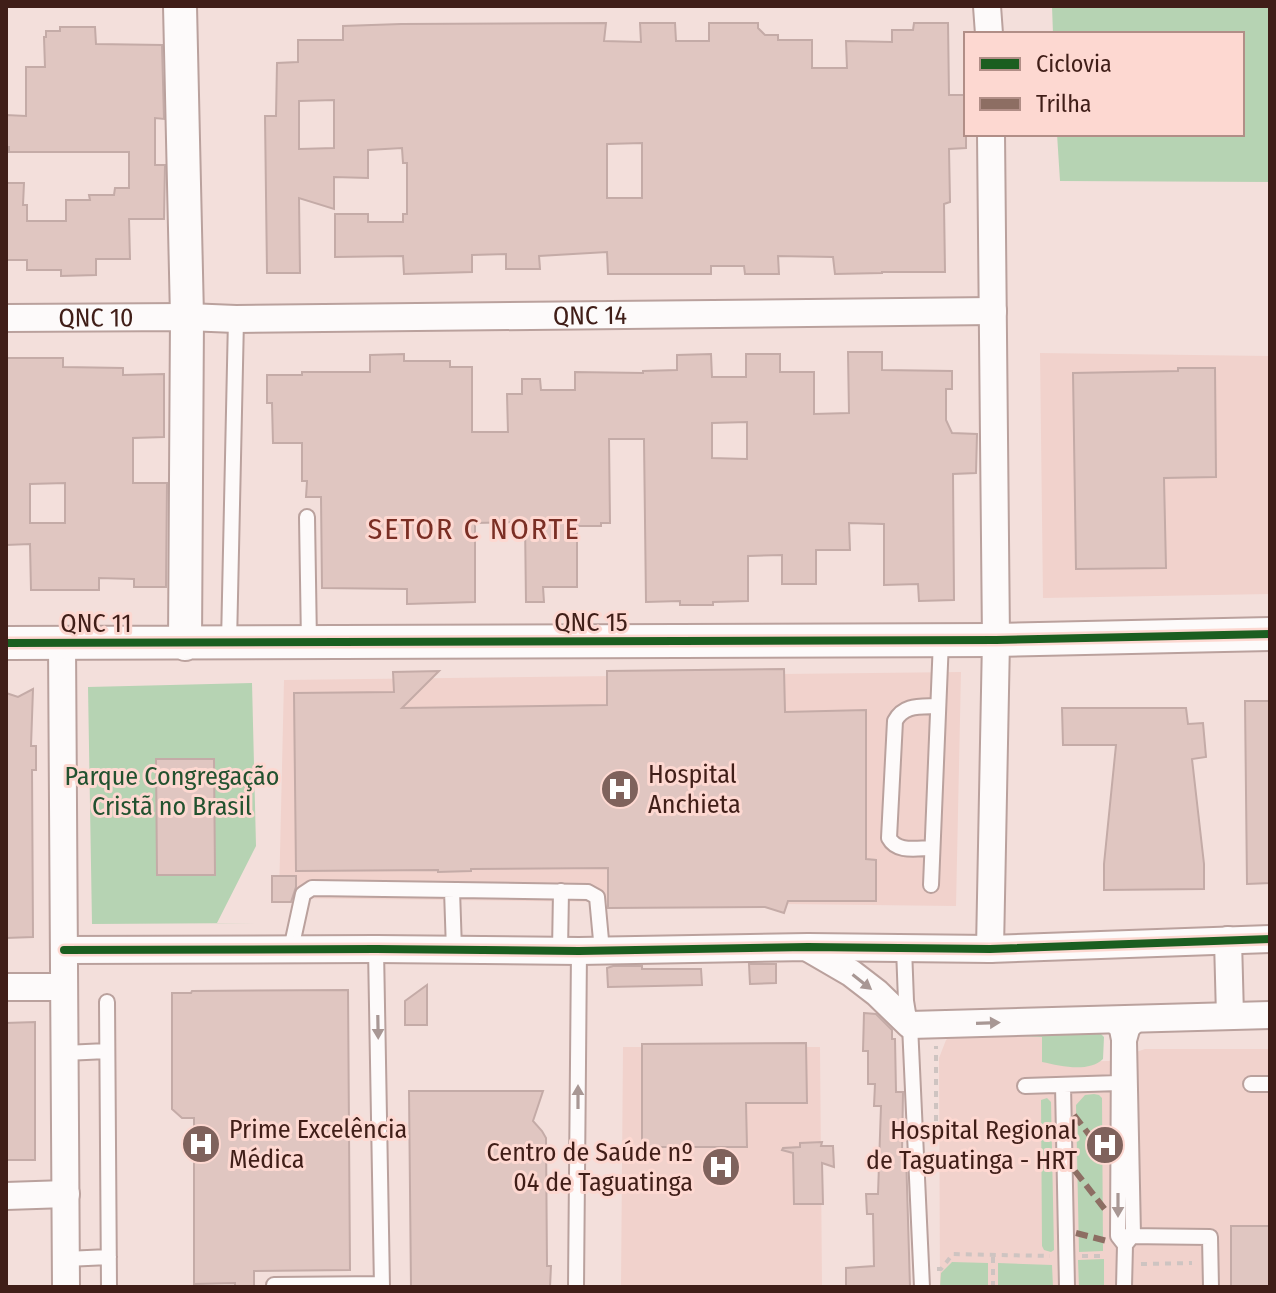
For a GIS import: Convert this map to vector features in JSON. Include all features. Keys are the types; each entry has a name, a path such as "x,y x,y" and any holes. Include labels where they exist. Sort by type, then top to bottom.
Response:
{"street":[{"path":"180,6 187,317 185,644"},
{"path":"990,949 996,640 991,136"},
{"name":"QNC 14","path":"187,317 993,311"},
{"name":"QNC 10","path":"6,318 187,317"},
{"name":"QNC 15","path":"185,644 996,640 1270,634"},
{"name":"QNC 11","path":"6,643 185,644"},
{"path":"62,643 66,1287"},
{"path":"64,950 990,949 1270,939"},
{"path":"1228,940 1230,1016"},
{"path":"808,947 851,973 910,1025 1270,1015"},
{"path":"6,987 64,987"},
{"path":"6,1196 66,1194"}],"lane":[{"path":"229,644 236,319"},
{"path":"307,517 309,643"},
{"path":"931,885 941,640"},
{"path":"932,848 899,848 889,838 895,721 907,708 938,706"},
{"path":"291,949 303,894 312,888 561,891 588,892 597,897 580,951 576,1287"},
{"path":"452,890 454,950"},
{"path":"561,891 580,951"},
{"path":"904,948 922,1287"},
{"path":"274,1285 382,1286 376,949"},
{"path":"107,1002 109,1287"},
{"path":"1124,1287 1129,1041 1132,1030 1145,1018"},
{"path":"1107,1019 1117,1030 1119,1040 1125,1239"},
{"path":"65,1053 107,1051"},
{"path":"1025,1086 1119,1083"},
{"path":"1251,1084 1270,1084"},
{"path":"1063,1085 1067,1287"},
{"path":"1125,1239 1210,1237 1211,1287"},
{"path":"66,1259 109,1257"}],"path":[{"path":"936,1144 935,1050 939,1039"},
{"path":"941,1269 953,1254 1057,1256"},
{"path":"993,1255 993,1287"},
{"path":"1077,1256 1107,1256 1145,1264 1211,1263"}],"shaded area":[{"path":"1040,353 1270,356 1270,594 1043,598"},
{"name":"Hospital Anchieta","path":"961,672 956,906 279,898 284,680"},
{"name":"Hospital Regional de Taguatinga - HRT","path":"954,1034 1042,1037 1043,1062 1109,1061 1145,1049 1270,1049 1270,1287 940,1287 939,1058 946,1040"},
{"name":"Centro de Saúde nº 04 de Taguatinga","path":"623,1047 820,1047 822,1287 621,1287"}],"green space":[{"path":"1052,6 1270,6 1270,182 1060,181 1057,136 1244,136 1244,32 1053,32"},
{"name":"Parque Congregação Cristã no Brasil","path":"252,683 256,846 217,923 258,923 92,924 88,687"},
{"path":"1021,1030 1100,1033 1104,1037 1103,1059 1082,1067 1042,1062 1042,1037 1021,1036"},
{"path":"1094,1094 1102,1098 1103,1251 1079,1252 1076,1105 1085,1095"},
{"path":"1047,1098 1051,1102 1054,1250 1051,1252 1042,1246 1041,1100"},
{"path":"1104,1259 1104,1287 1079,1287 1078,1260"},
{"path":"952,1262 988,1263 988,1287 940,1287 941,1273"},
{"path":"998,1263 1052,1265 1053,1287 998,1287"}],"building":[{"path":"606,23 604,41 641,42 640,23 675,23 676,41 709,41 709,23 758,23 758,28 765,35 778,35 778,40 812,40 812,68 847,68 846,41 892,42 892,30 913,30 914,23 948,23 949,95 964,95 966,148 949,149 950,202 944,204 945,272 835,274 833,257 778,256 779,274 745,274 744,266 711,266 711,274 608,274 607,252 539,256 540,269 506,269 506,254 472,255 472,272 404,274 403,256 335,257 335,214 368,214 368,222 403,222 403,214 407,214 407,163 403,163 402,148 368,150 368,178 334,177 334,209 299,198 300,273 267,273 265,116 276,116 277,63 298,62 298,40 343,40 343,26","holes":["334,100 334,148 299,149 299,101","642,143 642,198 607,198 607,144"]},
{"path":"60,27 95,27 96,44 162,45 164,119 155,118 155,165 165,165 164,219 129,219 130,259 96,259 96,275 61,276 61,270 27,270 27,260 6,260 6,183 24,183 23,205 27,205 27,221 66,221 66,200 90,200 89,195 114,195 115,188 129,188 129,152 9,152 9,147 6,147 6,115 26,116 26,67 45,67 46,31 60,31"},
{"path":"848,352 882,352 882,370 952,371 952,389 946,389 946,420 952,433 977,434 976,473 953,474 954,600 919,601 918,584 884,585 884,524 849,523 850,550 816,550 816,584 782,584 782,555 748,556 748,601 713,602 713,605 680,605 680,601 646,602 644,439 609,439 610,523 577,526 577,587 543,587 544,602 526,602 525,522 475,523 475,602 407,604 407,589 322,588 321,497 306,497 307,481 302,481 302,443 273,443 272,403 267,403 267,375 370,372 370,355 404,354 404,361 450,361 450,367 472,367 472,432 508,432 507,394 522,394 522,379 540,379 541,390 575,390 575,372 677,370 677,355 711,354 712,377 746,377 746,354 780,354 780,372 814,372 814,414 849,413","holes":["747,422 747,459 712,458 712,423"]},
{"path":"6,358 63,358 63,367 123,368 123,375 164,374 164,437 133,438 133,483 167,483 166,587 134,587 134,579 99,578 99,590 31,590 30,544 6,545","holes":["65,483 65,523 30,523 30,484"]},
{"path":"1178,368 1215,368 1216,477 1164,478 1166,568 1076,569 1073,373 1178,371"},
{"name":"Hospital Anchieta","path":"784,669 785,712 866,710 866,859 876,860 876,901 788,901 784,913 765,907 608,908 608,868 296,871 294,693 394,692 393,672 439,671 402,708 607,705 607,671"},
{"path":"33,689 31,746 36,746 36,770 32,770 33,937 6,938 6,693 18,697"},
{"path":"1245,701 1270,701 1270,883 1247,884"},
{"path":"1062,708 1186,708 1188,724 1203,723 1206,757 1192,759 1204,889 1104,890 1116,745 1063,745"},
{"path":"156,759 214,759 215,875 157,875"},
{"path":"272,876 296,876 291,902 272,902"},
{"path":"749,964 776,964 776,983 750,984"},
{"path":"607,968 701,969 702,985 608,987"},
{"path":"427,985 427,1025 405,1025 405,1001"},
{"path":"348,990 350,1270 254,1271 254,1287 235,1287 235,1283 194,1284 194,1118 182,1118 172,1109 172,993"},
{"path":"864,1013 876,1014 892,1030 892,1039 895,1039 896,1092 903,1092 902,1153 906,1153 910,1287 846,1287 846,1268 874,1266 873,1214 867,1214 866,1194 878,1194 881,1106 874,1106 875,1084 868,1084 868,1051 863,1051"},
{"path":"35,1022 35,1160 6,1160 6,1023"},
{"path":"806,1043 807,1103 746,1103 747,1147 642,1147 642,1044"},
{"path":"409,1091 543,1091 533,1121 546,1138 547,1266 551,1266 550,1287 411,1287"},
{"path":"822,1142 821,1146 833,1146 834,1167 822,1163 823,1204 794,1204 793,1153 782,1150 800,1147 800,1143"},
{"path":"1231,1226 1270,1226 1270,1287 1231,1287"}],"marked path":[{"path":"1074,1115 1107,1158"},
{"path":"1075,1171 1107,1212"},
{"path":"1076,1233 1107,1241"}],"cycle path":[{"path":"6,643 996,640 1270,634"},
{"path":"64,950 990,949 1270,939"}],"place":[{"name":"Hospital Anchieta","path":"620,789"},
{"name":"Prime Excelência Médica","path":"201,1144"},
{"name":"Hospital Regional de Taguatinga - HRT","path":"1105,1145"},
{"name":"Centro de Saúde nº 04 de Taguatinga","path":"721,1167"}],"district":[{"name":"SETOR C NORTE","path":"474,529"}]}
